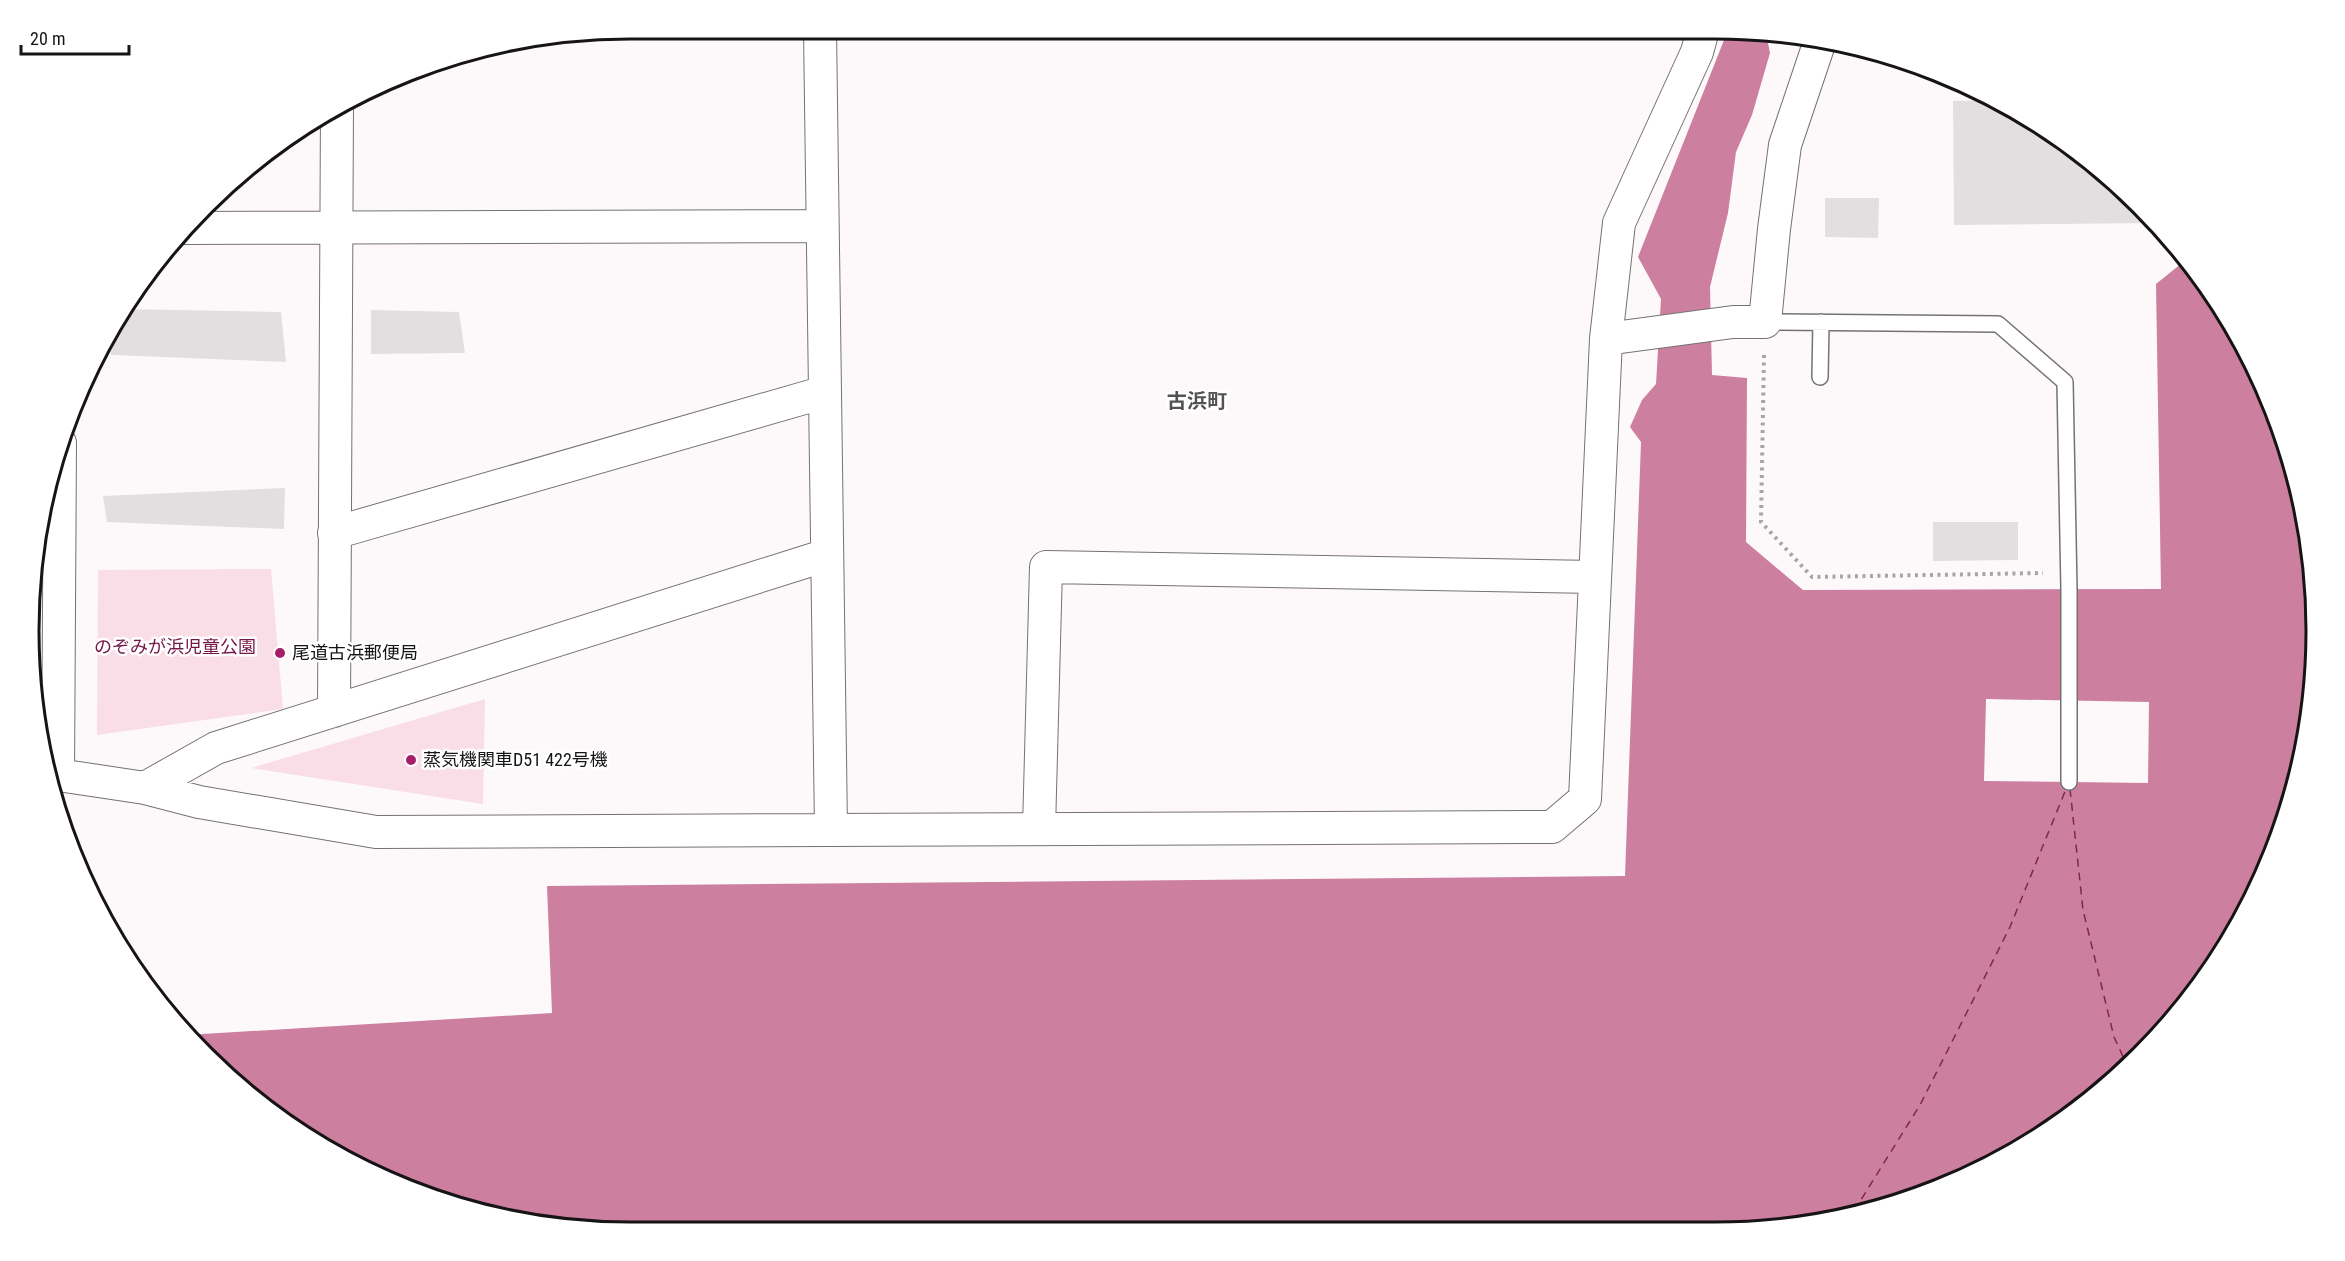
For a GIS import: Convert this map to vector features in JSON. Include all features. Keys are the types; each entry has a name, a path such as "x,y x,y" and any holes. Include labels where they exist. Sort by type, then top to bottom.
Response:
{"street":[{"path":"820,39 831,830"},
{"path":"57,776 145,788 199,802 376,832 1552,826 1585,799 1606,339 1619,223 1697,52 1701,39"},
{"path":"1606,339 1733,322 1765,321 1785,145 1818,48"},
{"path":"334,711 338,116"},
{"path":"197,228 822,226"},
{"path":"334,533 825,392"},
{"path":"53,760 59,476"},
{"path":"145,788 216,748 827,555"},
{"path":"1039,829 1046,567 1595,577"}],"lane":[{"path":"1765,321 1998,324 2066,382 2069,782"},
{"path":"1820,377 1821,322"}],"path":[{"path":"1765,321 1761,522 1812,577 2069,572"}],"green space":[{"name":"のぞみが浜児童公園","path":"271,569 283,709 97,735 98,570"},
{"path":"485,699 483,804 251,768"}],"shaded area":[{"path":"1724,39 1768,42 1770,53 1752,115 1736,152 1728,213 1710,287 1712,375 1747,378 1746,542 1803,590 2161,589 2156,284 2180,265 2227,335 2261,404 2275,440 2295,515 2305,592 2305,669 2301,708 2295,746 2275,821 2245,892 2227,926 2184,991 2133,1049 2105,1075 2075,1100 2010,1143 1941,1177 1905,1191 1830,1211 1753,1221 592,1221 515,1211 477,1202 440,1191 369,1161 335,1143 270,1100 240,1075 198,1034 552,1013 547,886 1625,876 1641,442 1630,427 1642,400 1656,384 1661,299 1638,257"}],"pier":[{"path":"1986,699 2149,702 2148,783 1984,781"}],"building":[{"path":"1977,100 2043,139 2105,186 2143,223 1954,225 1953,101"},
{"path":"1825,198 1879,198 1878,238 1825,237"},
{"path":"134,309 281,312 286,362 111,355 110,350"},
{"path":"371,310 459,312 465,353 371,354"},
{"path":"285,488 284,529 107,522 103,496"},
{"path":"1933,522 2018,522 2018,560 1933,561"}],"ferry route":[{"path":"1858,1204 1920,1105 2010,927 2066,789"},
{"path":"2070,789 2083,910 2114,1037 2124,1058"}],"place":[{"name":"尾道古浜郵便局","path":"280,653"},
{"name":"蒸気機関車D51 422号機","path":"411,760"}],"district":[{"name":"古浜町","path":"1197,401"}]}
